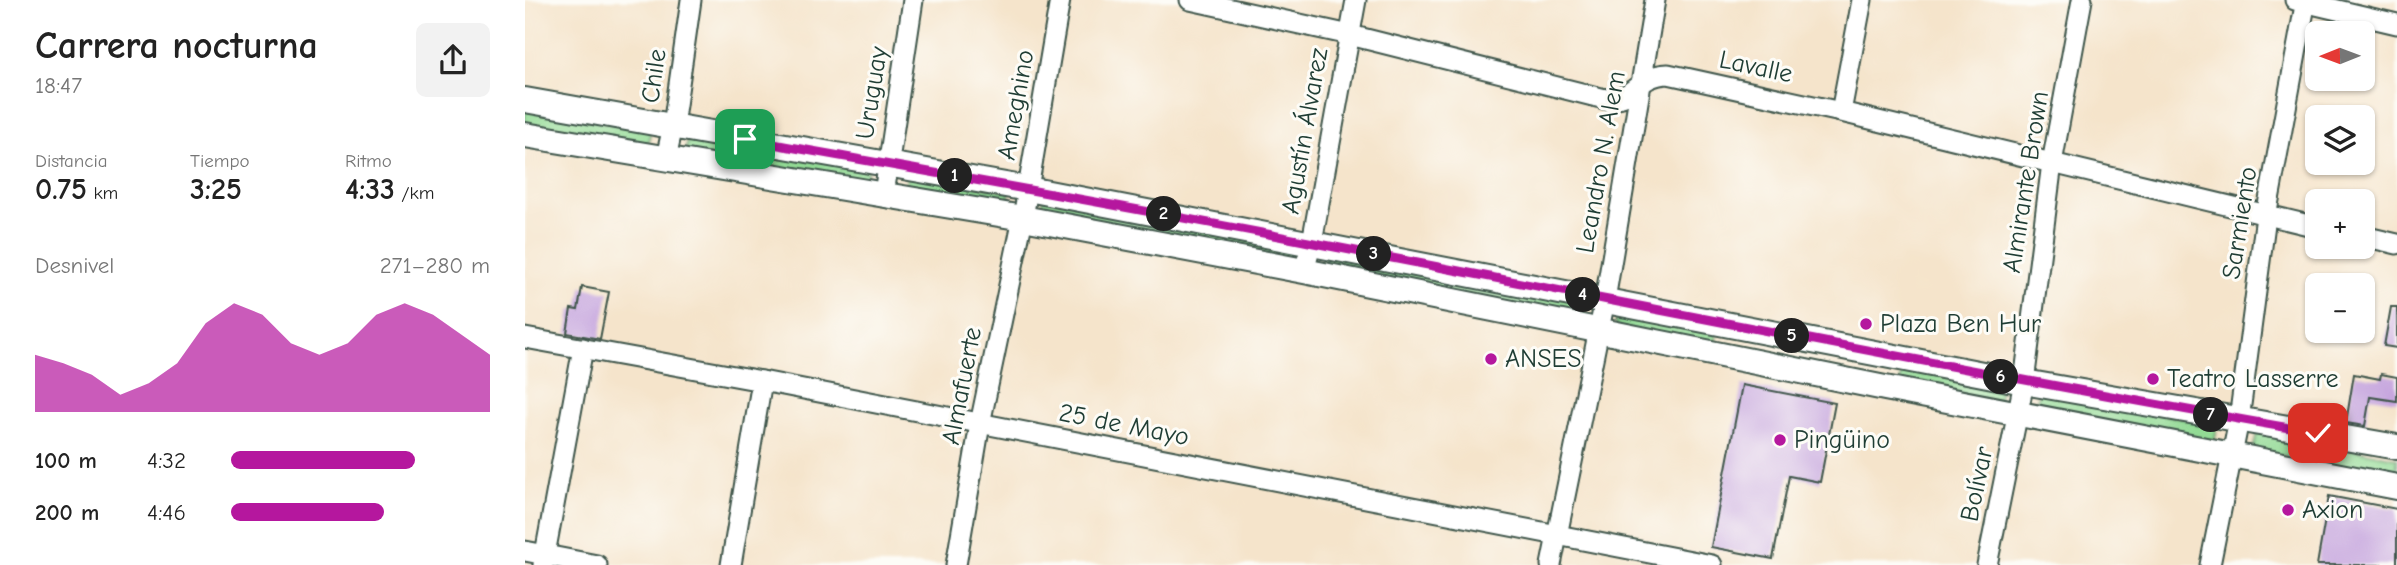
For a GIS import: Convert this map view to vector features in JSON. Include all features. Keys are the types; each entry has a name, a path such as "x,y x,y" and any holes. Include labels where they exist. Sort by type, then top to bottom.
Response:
{"main road":[{"path":"525,100 1028,188 2024,382 2397,447"},
{"path":"525,135 1023,218 2397,487"},
{"path":"1725,355 1731,324"},
{"path":"1885,388 1893,355"}],"street":[{"name":"Chile","path":"666,158 691,0"},
{"name":"Uruguay","path":"884,194 913,0"},
{"name":"Ameghino","path":"1023,218 1060,0"},
{"name":"Lavalle","path":"1189,0 1350,35 1605,99 1621,98 1641,82 1656,75 1668,74 1841,112 2305,224"},
{"name":"Agustín Álvarez","path":"1304,271 1312,242 1356,0"},
{"name":"Leandro N. Alem","path":"1551,565 1605,300 1655,0"},
{"path":"1841,112 1862,0"},
{"name":"Almirante Brown","path":"2018,414 2052,163 2082,0"},
{"path":"2302,1 2397,24"},
{"name":"Sarmiento","path":"2210,565 2239,420 2266,216 2302,1"},
{"name":"Almafuerte","path":"956,565 980,424 1023,218"},
{"path":"2375,239 2397,244"},
{"name":"25 de Mayo","path":"525,338 762,381 1712,565"},
{"path":"544,560 583,348"},
{"path":"731,565 762,381"},
{"name":"Bolívar","path":"1987,565 2018,414"},
{"path":"525,551 544,560 597,565"}],"green space":[{"path":"525,109 651,130 647,148 525,128"},
{"path":"688,136 868,167 865,185 685,154"},
{"path":"908,174 1010,192 1007,210 904,192"},
{"path":"1044,197 1293,244 1290,262 1041,215"},
{"path":"1326,251 1584,302 1581,320 1322,269"},
{"path":"1618,308 1718,328 1715,346 1615,326"},
{"path":"1904,364 2001,383 1998,401 1900,382"},
{"path":"2039,391 2218,425 2214,443 2035,409"},
{"path":"2257,432 2397,458 2397,477 2253,450"}],"building":[{"path":"582,287 609,292 600,339 567,333 571,309 578,310"},
{"path":"2391,307 2397,307 2397,348 2384,346"},
{"path":"2354,374 2380,379 2381,374 2397,377 2397,401 2370,397 2365,426 2346,423"},
{"name":"Pingüino","path":"1742,385 1835,403 1820,482 1789,476 1773,559 1711,547"},
{"path":"2329,496 2397,509 2397,565 2317,565"}],"place":[{"name":"Plaza Ben Hur","path":"1866,324"},
{"name":"ANSES","path":"1491,359"},
{"name":"Teatro Lasserre","path":"2153,379"},
{"name":"Pingüino","path":"1780,440"},
{"name":"Axion","path":"2288,510"}],"route":[{"path":"745,139 1028,188 2024,382 2318,433"}]}
